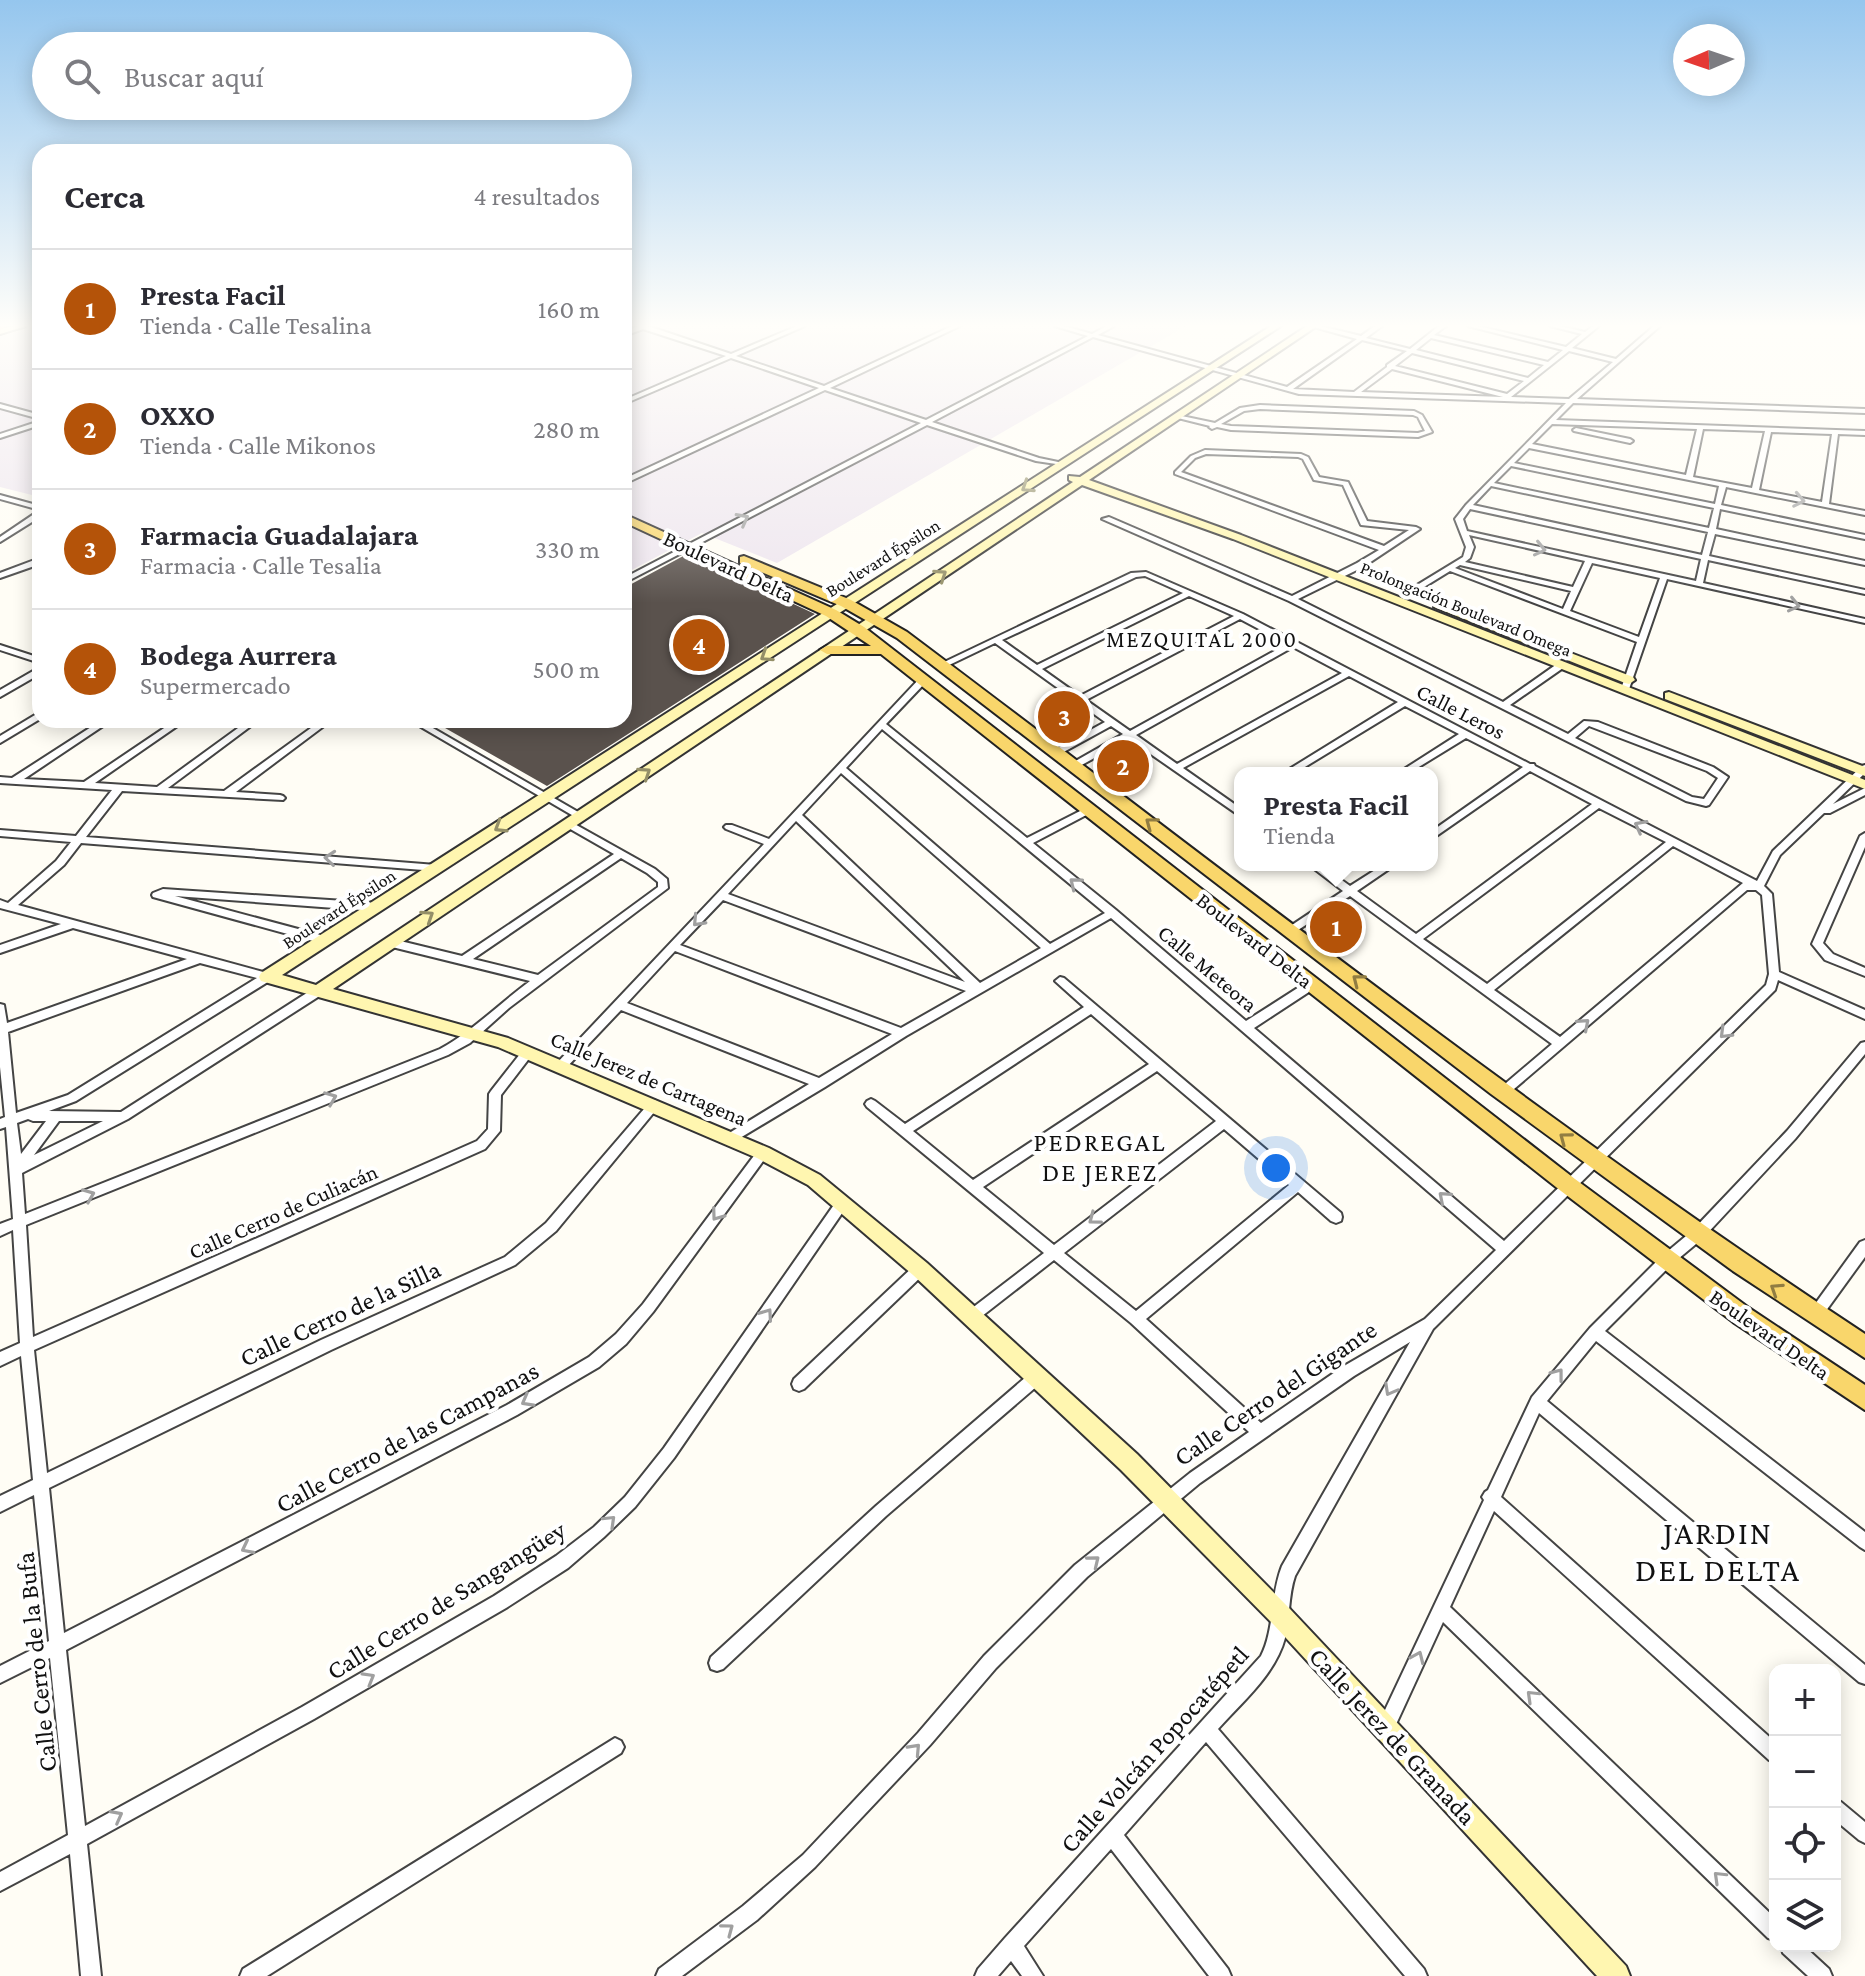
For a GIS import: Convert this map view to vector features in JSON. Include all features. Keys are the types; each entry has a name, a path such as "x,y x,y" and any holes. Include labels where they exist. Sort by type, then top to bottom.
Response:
{"main road":[{"name":"Boulevard Delta","path":"632,512 859,630 1568,1185 1667,1260 1865,1399"},
{"name":"Boulevard Delta","path":"632,521 846,603 876,619 1075,765 1596,1161 1697,1235 1865,1347"},
{"path":"827,650 852,647 886,650"},
{"path":"984,726 1012,739 1052,767 1075,765"}],"street":[{"path":"632,478 760,418"},
{"path":"915,418 1057,467"},
{"path":"632,577 933,418"},
{"name":"Boulevard Épsilon","path":"267,977 1133,418"},
{"path":"16,1170 124,1116 317,992 1176,418"},
{"path":"1189,418 1212,427 1418,435 1429,432 1421,418"},
{"path":"1199,418 1220,422"},
{"path":"1212,427 1228,418"},
{"path":"1408,593 1451,569 1470,553 1459,519 1489,484 1556,418"},
{"path":"1734,430 1737,418"},
{"path":"1551,424 1865,433"},
{"path":"1551,424 1630,441"},
{"path":"0,436 32,426"},
{"path":"1623,464 1636,427"},
{"path":"1689,478 1700,429"},
{"path":"1755,491 1768,432"},
{"path":"1825,505 1835,433"},
{"path":"1530,446 1865,513"},
{"path":"1292,599 1342,573 1384,549 1416,529 1364,523 1346,483 1316,479 1303,457 1201,453 1176,471 1384,549"},
{"path":"1510,464 1865,537"},
{"name":"Prolongación Boulevard Omega","path":"1057,467 1342,573 1560,666 1627,685"},
{"path":"1489,484 1865,563"},
{"path":"1699,584 1723,484"},
{"path":"0,497 32,508"},
{"path":"1468,506 1865,592"},
{"path":"0,540 4,534 32,516"},
{"path":"1106,519 1292,599 1503,706 1700,803 1708,802 1723,779 1710,769 1593,723 1584,725 1569,738"},
{"path":"1464,532 1865,621"},
{"path":"1565,613 1589,560"},
{"path":"1460,563 1576,590"},
{"path":"0,576 32,564"},
{"path":"1451,569 1642,641"},
{"name":"Calle Leros","path":"996,640 1143,573 1240,616 1759,887"},
{"name":"Prolongación Boulevard Omega","path":"1342,573 1408,593 1627,685 1862,775"},
{"path":"1627,685 1664,577"},
{"path":"1037,668 1189,593"},
{"path":"1081,699 1240,616"},
{"path":"942,665 996,640 1234,806"},
{"path":"1075,765 1293,644"},
{"path":"2,650 32,659"},
{"path":"1503,706 1560,666"},
{"path":"1177,768 1348,673"},
{"path":"0,694 32,675"},
{"path":"560,1067 923,680"},
{"path":"1298,767 1405,702"},
{"path":"0,740 32,720"},
{"path":"1057,752 1111,722"},
{"name":"Calle Meteora","path":"882,725 1112,913 1503,1248"},
{"path":"14,781 96,728"},
{"path":"85,786 170,728"},
{"path":"157,791 244,728"},
{"path":"227,794 317,728"},
{"path":"0,1230 444,1052 473,1034 665,885 651,871 621,854 546,798 427,728"},
{"path":"1413,767 1466,734"},
{"path":"1438,832 1531,766"},
{"path":"841,769 1049,949"},
{"path":"1759,887 1776,853 1862,775"},
{"path":"0,780 280,798"},
{"path":"5,905 80,840 119,788"},
{"path":"1816,817 1865,791"},
{"path":"1416,939 1599,803"},
{"path":"1025,843 1089,810"},
{"path":"797,816 978,990"},
{"path":"729,827 771,843"},
{"path":"0,833 436,868"},
{"path":"1865,836 1818,940 1819,950 1865,972"},
{"path":"1487,990 1671,843"},
{"path":"464,960 621,854"},
{"path":"1322,871 1561,1044"},
{"path":"1291,929 1381,871"},
{"path":"1503,1092 1745,886 1759,887 1767,894 1774,974 1865,1015"},
{"path":"324,940 157,895 163,892 375,907"},
{"path":"722,896 978,990"},
{"name":"Calle Jerez de Cartagena","path":"5,905 473,1034 528,1052 763,1153 814,1180 920,1269 1038,1376 1167,1500"},
{"path":"730,1139 902,1033 1112,913"},
{"path":"0,949 74,924"},
{"path":"388,942 540,979"},
{"path":"674,947 902,1033"},
{"path":"1,1030 200,958"},
{"name":"Calle Cerro del Gigante","path":"666,1976 750,1913 809,1861 1037,1614 1081,1571 1167,1500 1260,1432 1349,1371 1430,1323 1771,987 1774,974"},
{"path":"5,1122 31,1116 102,1081 267,977"},
{"path":"1060,981 1336,1217"},
{"path":"1246,1027 1311,985"},
{"path":"620,1005 821,1084"},
{"name":"Calle Cerro de la Bufa","path":"0,1008 5,1122 16,1170 27,1347 91,1976"},
{"path":"906,1130 1091,1008"},
{"path":"1386,1728 1490,1497 1537,1402 1595,1332 1667,1260 1697,1235 1791,1135 1865,1046"},
{"name":"Calle Cerro de Culiacán","path":"0,1359 481,1145 494,1131 495,1094 528,1052"},
{"path":"974,1186 1157,1065"},
{"path":"871,1104 1136,1319 1260,1432"},
{"name":"Calle Cerro de la Silla","path":"0,1504 299,1358 510,1261 551,1227 654,1105"},
{"path":"31,1116 54,1119 124,1116"},
{"path":"16,1170 54,1119"},
{"path":"972,1316 1052,1251 1224,1122"},
{"name":"Calle Cerro de las Campanas","path":"0,1675 499,1417 594,1362 648,1308 763,1153"},
{"path":"1136,1319 1298,1185"},
{"name":"Calle Cerro de Sangangüey","path":"0,1882 308,1713 486,1610 562,1562 630,1502 669,1453 843,1203"},
{"path":"1815,1315 1865,1246"},
{"path":"799,1384 920,1269"},
{"name":"Calle Volcán Popocatépetl","path":"985,1976 1267,1662 1277,1644 1282,1617 1282,1585 1288,1572 1430,1323"},
{"path":"1595,1332 1865,1542"},
{"path":"717,1663 857,1532 1038,1376"},
{"path":"1537,1402 1865,1676"},
{"path":"1490,1497 1769,1749"},
{"name":"Calle Jerez de Granada","path":"1167,1500 1282,1617 1616,1976"},
{"path":"1440,1608 1769,1925"},
{"path":"1208,1731 1417,1976"},
{"path":"250,1976 615,1747"},
{"path":"1841,1813 1865,1834"},
{"path":"1113,1836 1221,1976"},
{"path":"1012,1945 1033,1976"},
{"path":"1796,1952 1822,1976"}],"shaded area":[{"path":"0,418 32,418 32,495 0,487"},
{"path":"632,418 1027,418 777,563 702,533 632,570"}],"building":[{"path":"687,554 815,614 547,786 445,728 632,728 632,584"},
{"path":"1067,701 1091,719 1068,730 1057,729 1037,714"},
{"path":"1128,754 1141,764 1117,775 1105,767"},
{"path":"1333,913 1354,929 1338,940 1317,924"}],"place":[{"name":"Bodega Aurrera","path":"699,645"},
{"name":"Farmacia Guadalajara","path":"1064,717"},
{"name":"OXXO","path":"1123,766"},
{"name":"Presta Facil","path":"1336,927"}],"district":[{"name":"MEZQUITAL 2000","path":"1202,639"},
{"name":"PEDREGAL DE JEREZ","path":"1100,1157"},
{"name":"JARDIN DEL DELTA","path":"1718,1552"}]}
